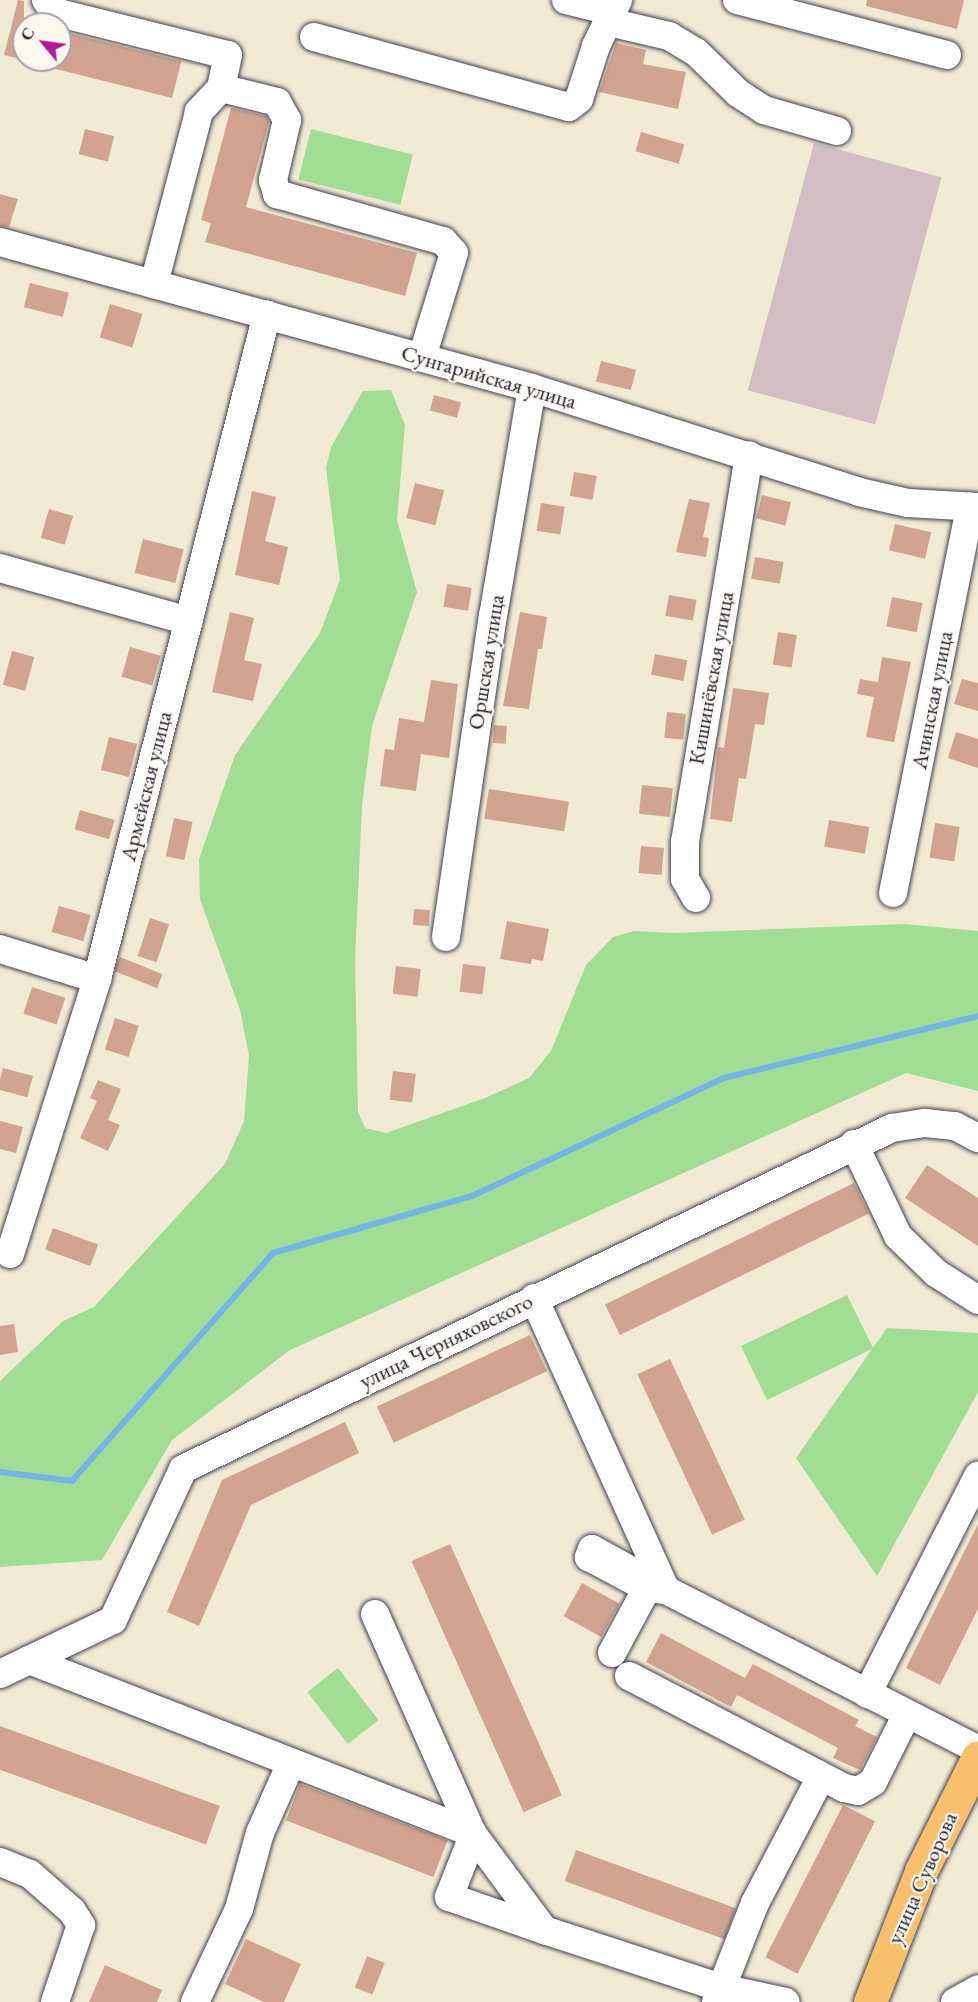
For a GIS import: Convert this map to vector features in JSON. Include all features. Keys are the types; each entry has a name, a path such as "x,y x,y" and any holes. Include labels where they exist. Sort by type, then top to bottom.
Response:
{"main road":[{"name":"улица Суворова","path":"870,2002 921,1871 978,1757"}],"street":[{"path":"46,0 55,12 228,55 221,88 198,111 154,284"},
{"path":"567,0 614,11 669,36 696,52 738,93 764,110 837,131"},
{"path":"737,0 947,55"},
{"path":"314,37 569,107 579,99 596,46 614,11"},
{"path":"221,88 277,102 287,120 273,180 277,194 443,241 454,253 422,357"},
{"name":"Сунгарийская улица","path":"0,242 532,388 749,455 859,492 908,502 974,507"},
{"name":"Армейская улица","path":"10,1254 97,978 267,314"},
{"name":"Оршская улица","path":"446,937 493,616 532,388"},
{"name":"Кишинёвская улица","path":"696,898 685,879 685,842 749,455"},
{"name":"Ачинская улица","path":"893,893 974,507"},
{"path":"0,568 189,621"},
{"path":"0,949 97,978"},
{"name":"улица Черняховского","path":"0,1674 113,1620 183,1469 854,1144 892,1128 924,1123 955,1126 978,1138"},
{"path":"854,1144 898,1236 936,1273 978,1300"},
{"path":"534,1298 615,1476 657,1589 978,1750"},
{"path":"867,1694 978,1476"},
{"path":"612,1653 657,1589"},
{"path":"375,1614 473,1840 535,1928"},
{"path":"29,1660 291,1763 473,1840"},
{"path":"629,1676 844,1788 867,1788 907,1714"},
{"path":"203,1999 239,1909 260,1833 291,1763"},
{"path":"719,1995 755,1903 821,1777"},
{"path":"473,1840 449,1897 719,1995 786,2002"},
{"path":"0,1862 30,1874 72,1911 81,1925 56,2002"},
{"path":"956,2002 962,1995 978,1989"}],"shaded area":[{"path":"814,143 942,177 875,424 748,390"}],"green space":[{"path":"311,129 413,154 400,205 298,179"},
{"path":"391,390 405,425 397,520 417,592 372,726 362,806 355,959 358,1112 365,1128 386,1133 485,1098 529,1078 551,1051 586,965 613,937 634,931 673,933 904,924 978,931 978,1091 906,1073 290,1350 172,1440 102,1560 0,1567 0,1381 63,1321 94,1307 225,1164 244,1121 249,1056 240,1010 200,899 199,859 235,755 320,633 340,580 326,468 331,447 363,391"},
{"path":"847,1295 873,1348 887,1328 978,1333 978,1392 877,1576 796,1458 872,1349 767,1400 741,1346"},
{"path":"338,1668 379,1720 348,1744 307,1692"}],"building":[{"path":"18,0 24,1 24,12 15,12"},
{"path":"867,0 964,0 957,29 866,6"},
{"path":"12,24 12,57 4,55"},
{"path":"72,34 181,61 172,98 67,72 72,72"},
{"path":"616,43 646,50 643,64 686,72 678,109 599,92"},
{"path":"231,108 266,116 269,122 246,207 417,253 405,296 205,242 211,223 201,220"},
{"path":"85,129 114,136 108,161 79,154"},
{"path":"641,132 684,144 679,164 635,151"},
{"path":"0,194 18,199 9,227 0,226"},
{"path":"30,283 69,293 63,317 24,307"},
{"path":"110,304 143,314 132,347 100,337"},
{"path":"601,361 636,370 631,390 596,381"},
{"path":"434,395 461,402 457,418 430,410"},
{"path":"574,472 597,476 592,500 570,496"},
{"path":"415,483 444,490 435,525 406,518"},
{"path":"252,491 276,497 265,541 288,547 279,585 235,575"},
{"path":"762,495 791,502 785,526 756,518"},
{"path":"689,499 710,503 703,537 709,538 706,557 676,552"},
{"path":"541,503 565,507 560,534 537,531"},
{"path":"49,509 73,516 65,545 41,538"},
{"path":"895,524 931,532 925,559 889,550"},
{"path":"143,539 184,549 175,583 135,573"},
{"path":"755,557 784,562 780,584 751,579"},
{"path":"447,584 472,588 468,611 443,607"},
{"path":"669,595 697,600 693,621 665,616"},
{"path":"892,597 922,603 917,632 886,626"},
{"path":"230,612 254,618 244,660 262,664 253,701 212,692"},
{"path":"520,612 547,617 542,649 538,649 529,709 503,706"},
{"path":"778,632 797,635 792,668 773,665"},
{"path":"130,647 161,656 152,686 121,677"},
{"path":"12,651 34,657 25,691 3,685"},
{"path":"655,654 687,660 683,681 651,675"},
{"path":"882,657 911,662 894,742 866,737 874,697 857,694 860,679 878,682"},
{"path":"962,679 978,683 978,711 954,704"},
{"path":"431,680 458,684 449,758 421,754 416,791 380,786 385,749 394,750 399,718 424,722"},
{"path":"733,688 769,693 764,725 755,724 746,779 739,778 732,822 710,819 718,747 724,748"},
{"path":"667,712 686,714 683,740 664,738"},
{"path":"494,725 507,726 506,744 493,743"},
{"path":"956,732 978,739 978,768 948,758"},
{"path":"109,737 137,744 129,777 101,770"},
{"path":"642,785 673,788 670,817 639,814"},
{"path":"489,789 569,802 564,831 484,819"},
{"path":"80,810 115,820 109,839 74,829"},
{"path":"174,818 193,822 184,860 166,856"},
{"path":"829,820 869,827 865,854 824,847"},
{"path":"935,823 960,827 954,861 930,858"},
{"path":"641,846 664,848 662,875 639,873"},
{"path":"59,906 91,915 83,941 52,932"},
{"path":"414,909 430,910 429,926 413,925"},
{"path":"150,918 169,924 157,962 138,956"},
{"path":"507,921 549,929 543,961 532,959 531,964 500,959"},
{"path":"120,957 163,974 157,988 114,971"},
{"path":"463,964 486,967 482,995 460,992"},
{"path":"396,966 421,969 417,997 393,994"},
{"path":"32,987 65,998 57,1024 23,1014"},
{"path":"115,1018 139,1026 129,1057 105,1049"},
{"path":"3,1068 33,1076 27,1097 0,1090"},
{"path":"393,1071 416,1074 412,1103 389,1100"},
{"path":"98,1080 121,1089 108,1120 120,1125 108,1151 80,1138 97,1101 90,1098"},
{"path":"0,1121 23,1127 16,1153 0,1149"},
{"path":"927,1165 978,1198 978,1246 905,1198"},
{"path":"854,1183 869,1214 620,1335 605,1304"},
{"path":"53,1228 98,1244 90,1266 45,1250"},
{"path":"14,1324 18,1352 0,1355 0,1326"},
{"path":"530,1335 547,1371 394,1443 377,1406"},
{"path":"670,1359 745,1519 712,1535 637,1374"},
{"path":"345,1422 359,1453 251,1505 199,1626 167,1612 222,1480"},
{"path":"978,1524 978,1609 940,1685 906,1668"},
{"path":"450,1544 562,1795 523,1812 412,1561"},
{"path":"582,1583 620,1604 601,1637 564,1616"},
{"path":"661,1633 745,1678 753,1664 859,1720 855,1726 877,1737 860,1770 833,1758 838,1748 737,1695 731,1707 646,1662"},
{"path":"0,1726 220,1806 206,1845 0,1770"},
{"path":"300,1784 448,1841 434,1877 286,1820"},
{"path":"843,1805 875,1821 797,1974 765,1957"},
{"path":"576,1850 736,1908 724,1939 565,1881"},
{"path":"246,1939 301,1964 284,2002 264,2002 225,1984"},
{"path":"367,1956 385,1963 373,1995 355,1988"},
{"path":"105,1965 162,1990 157,2002 89,2002"}],"waterway":[{"path":"0,1472 72,1481 273,1253 472,1196 724,1078 978,1016"}]}
